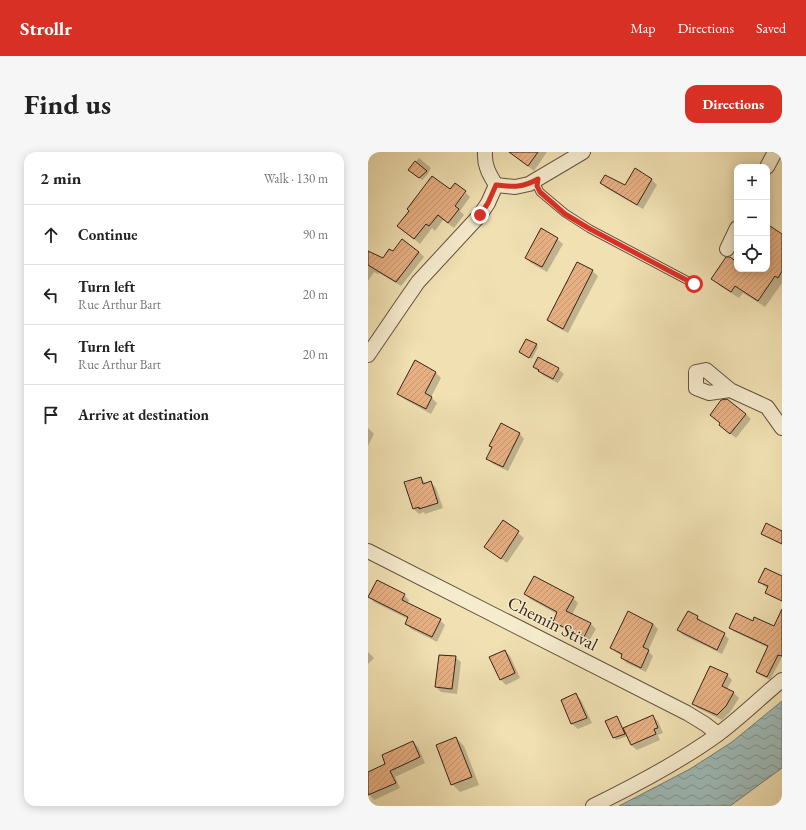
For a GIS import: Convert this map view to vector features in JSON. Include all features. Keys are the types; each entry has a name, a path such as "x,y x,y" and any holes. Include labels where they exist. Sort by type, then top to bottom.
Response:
{"street":[{"path":"484,152 484,159 487,169 496,185"},
{"path":"496,185 515,187 523,186 538,179 583,152"},
{"path":"768,164 774,152"},
{"path":"368,355 418,282 480,215 488,203 496,185"},
{"path":"727,249 734,234"},
{"path":"730,390 767,407 782,428"},
{"name":"Chemin Stival","path":"368,551 687,713 718,734"},
{"path":"593,806 652,777 718,734 782,680"}],"lane":[{"path":"538,179 537,186 540,192 565,214 590,229 694,284"}],"water":[{"path":"782,701 782,768 730,806 619,806 690,769 732,742"}],"building":[{"path":"509,152 538,152 528,166"},
{"path":"415,161 427,171 419,178 408,170"},
{"path":"635,168 652,179 637,205 600,183 605,175 625,185"},
{"path":"432,176 450,189 455,183 466,191 455,206 459,209 448,223 438,215 429,226 426,224 414,239 397,226 409,211 407,209"},
{"path":"770,226 782,234 782,271 778,278 775,276 758,301 735,286 731,292 711,279 726,257 730,257 734,260 734,272 770,272"},
{"path":"541,228 558,238 542,267 525,258"},
{"path":"402,239 419,252 396,282 368,265 368,251 383,258 389,249 393,251"},
{"path":"577,262 593,270 563,329 547,320"},
{"path":"526,339 537,344 529,358 519,352"},
{"path":"538,357 559,368 553,379 533,367"},
{"path":"415,360 436,372 425,393 432,397 426,409 397,394"},
{"path":"727,399 746,414 730,434 710,415 721,400"},
{"path":"501,423 520,433 503,467 486,459 492,447 489,446"},
{"path":"421,477 423,484 431,481 438,503 419,509 419,507 413,509 404,482"},
{"path":"503,520 519,531 501,559 484,547"},
{"path":"766,523 782,531 782,544 761,534"},
{"path":"765,568 782,576 782,601 765,593 768,586 758,582"},
{"path":"534,576 574,597 566,611 591,623 584,637 553,622 557,612 524,594"},
{"path":"377,580 405,594 402,600 441,619 432,637 405,624 408,617 368,597"},
{"path":"782,609 782,656 778,655 767,677 756,672 768,646 729,628 736,613 753,621 754,617 774,626"},
{"path":"628,611 653,624 643,647 649,650 641,668 621,658 622,654 610,648"},
{"path":"688,611 698,616 697,619 725,633 717,650 677,630"},
{"path":"505,650 515,673 500,680 489,657"},
{"path":"439,655 456,656 452,689 435,687"},
{"path":"710,666 728,674 722,686 734,692 726,706 717,715 692,704"},
{"path":"576,693 587,718 571,724 561,700"},
{"path":"653,715 658,728 654,729 656,734 631,745 623,728"},
{"path":"617,716 625,734 613,738 605,721"},
{"path":"456,737 472,777 451,785 436,745"},
{"path":"413,741 420,757 390,771 396,783 368,795 368,772 385,764 382,755"}],"route":[{"path":"480,215 488,203 496,185 515,187 523,186 538,179 537,186 540,192 565,214 590,229 694,284"}]}
